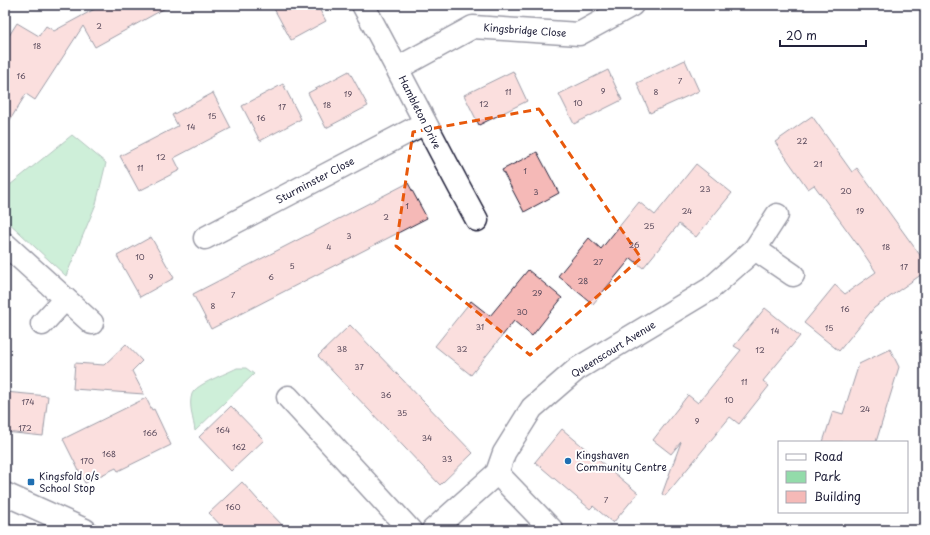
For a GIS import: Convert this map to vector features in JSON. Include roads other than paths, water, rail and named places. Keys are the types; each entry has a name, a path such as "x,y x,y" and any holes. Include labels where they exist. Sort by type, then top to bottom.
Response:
{"street":[{"name":"Hambleton Drive","path":"363,5 398,68 424,123 477,220"},
{"name":"Kingsbridge Close","path":"398,68 473,27 579,34 632,5"},
{"name":"Sturminster Close","path":"205,238 424,123"},
{"name":"Queenscourt Avenue","path":"498,473 504,453 532,408 577,369 710,289 755,249 777,215"},
{"path":"5,244 92,323"},
{"path":"755,249 793,275"},
{"path":"42,324 65,299"},
{"path":"288,397 410,530"},
{"path":"433,530 498,473 552,530"},
{"path":"5,494 85,530"}],"place":[{"name":"Kingshaven Community Centre","path":"568,461"},
{"name":"Kingsfold o/s School Stop","path":"31,482"}]}
